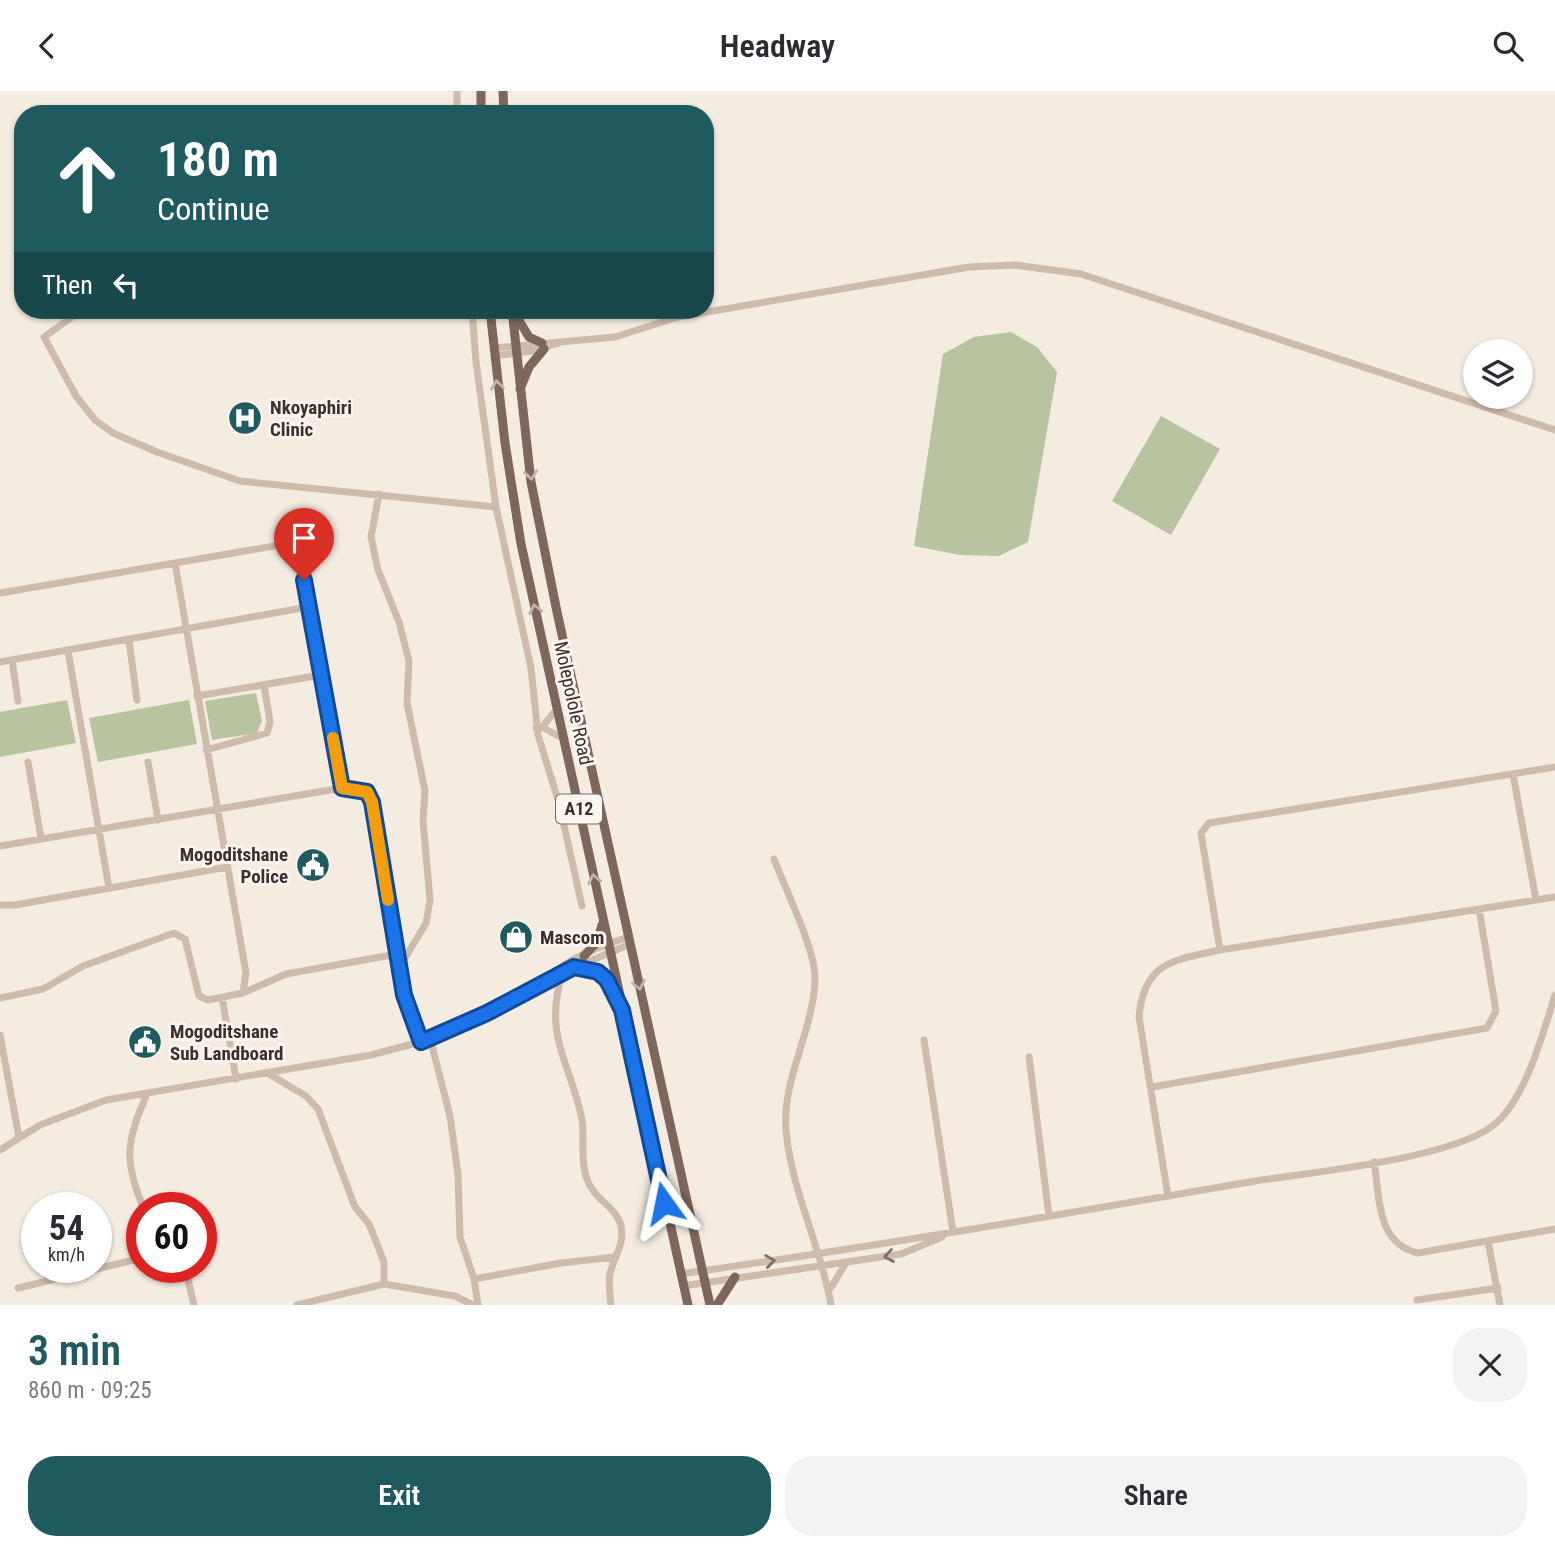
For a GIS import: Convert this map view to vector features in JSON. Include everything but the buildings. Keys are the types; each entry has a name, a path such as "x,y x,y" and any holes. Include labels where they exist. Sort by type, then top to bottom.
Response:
{"main road":[{"name":"Molepolole Road","path":"491,319 521,544 688,1305"},
{"name":"Molepolole Road","path":"513,319 531,482 557,612 710,1305"},
{"path":"517,319 525,333 543,346 529,367 520,391"},
{"path":"584,956 600,937 603,917"},
{"path":"574,967 598,972 607,980 622,1010"},
{"path":"717,1305 735,1277"}],"street":[{"path":"714,310 969,267 1016,265 1081,274 1555,430"},
{"path":"70,319 44,338 76,396 95,420 113,433 240,481 379,493 496,507"},
{"path":"473,319 496,507 531,668 539,728 583,906"},
{"path":"493,352 615,337 672,319"},
{"path":"379,493 371,537 378,570 399,622 409,661 407,703 425,791 423,821 430,900 426,923 399,968"},
{"path":"0,593 286,544 294,546 300,553 342,788"},
{"path":"175,563 246,973 243,993"},
{"path":"0,662 308,607"},
{"path":"129,640 137,700"},
{"path":"68,651 109,888"},
{"path":"12,660 18,701"},
{"path":"197,696 321,675"},
{"path":"206,750 267,733 270,722 264,685"},
{"path":"539,728 557,709"},
{"path":"539,728 564,739"},
{"path":"28,762 41,838"},
{"path":"148,762 158,820"},
{"path":"1220,950 1201,832 1209,823 1555,767"},
{"path":"1513,773 1536,900"},
{"path":"0,846 342,788 367,792 372,802 404,995 421,1042"},
{"path":"774,859 813,955 816,979 791,1082 786,1128 791,1162 825,1266 831,1305"},
{"path":"0,905 15,905 226,867"},
{"path":"1168,1196 1139,1017 1141,996 1154,971 1174,960 1220,950 1555,897"},
{"path":"1152,1087 1487,1028 1496,1011 1479,909"},
{"path":"0,998 43,989 83,966 174,933 186,939 199,996 208,1000 243,993 286,974 397,954"},
{"path":"548,979 555,971 584,956 629,940"},
{"path":"0,1150 19,1137 68,1113 106,1100 269,1074 371,1055 421,1042 487,1013 609,947"},
{"path":"562,974 554,1005 557,1040 581,1115 587,1179 597,1196 617,1216 622,1228 622,1243 609,1281 611,1305"},
{"path":"680,1274 1374,1162 1459,1143 1493,1126 1519,1092 1535,1057 1555,995"},
{"path":"222,997 236,1079"},
{"path":"0,1035 19,1137"},
{"path":"430,1038 450,1116 458,1174 460,1237 474,1279 478,1305"},
{"path":"924,1040 953,1232"},
{"path":"1029,1057 1049,1216"},
{"path":"269,1074 306,1096 318,1109 355,1207 369,1224 384,1262 384,1284"},
{"path":"138,1192 131,1168 129,1140 147,1094"},
{"path":"1374,1162 1388,1235 1403,1250 1418,1253 1555,1229"},
{"path":"683,1286 901,1254 953,1232"},
{"path":"1488,1241 1500,1305"},
{"path":"474,1279 561,1263 615,1257"},
{"path":"829,1291 846,1263"},
{"path":"745,1264 748,1275"},
{"path":"18,1288 39,1283"},
{"path":"189,1283 194,1305"},
{"path":"298,1305 384,1284 455,1296 473,1305"},
{"path":"1418,1300 1498,1288"}],"green space":[{"path":"1011,332 1037,347 1057,372 1028,542 999,556 960,555 914,546 943,354 974,337"},
{"path":"1161,416 1220,449 1171,535 1112,501"},
{"path":"256,693 262,721 257,733 212,740 205,701"},
{"path":"67,700 76,743 0,757 0,712"},
{"path":"189,700 197,744 98,762 89,718"}],"slow traffic":[{"path":"333,738 342,788 358,788 367,792 372,802 388,900"}],"place":[{"name":"Nkoyaphiri Clinic","path":"245,418"},
{"name":"Mogoditshane Police","path":"313,865"},
{"name":"Mascom","path":"516,937"},
{"name":"Mogoditshane Sub Landboard","path":"145,1042"}],"route":[{"path":"304,580 342,788 358,788 367,792 372,802 404,995 421,1042 487,1013 574,967 598,972 607,980 622,1010 664,1203"}]}
